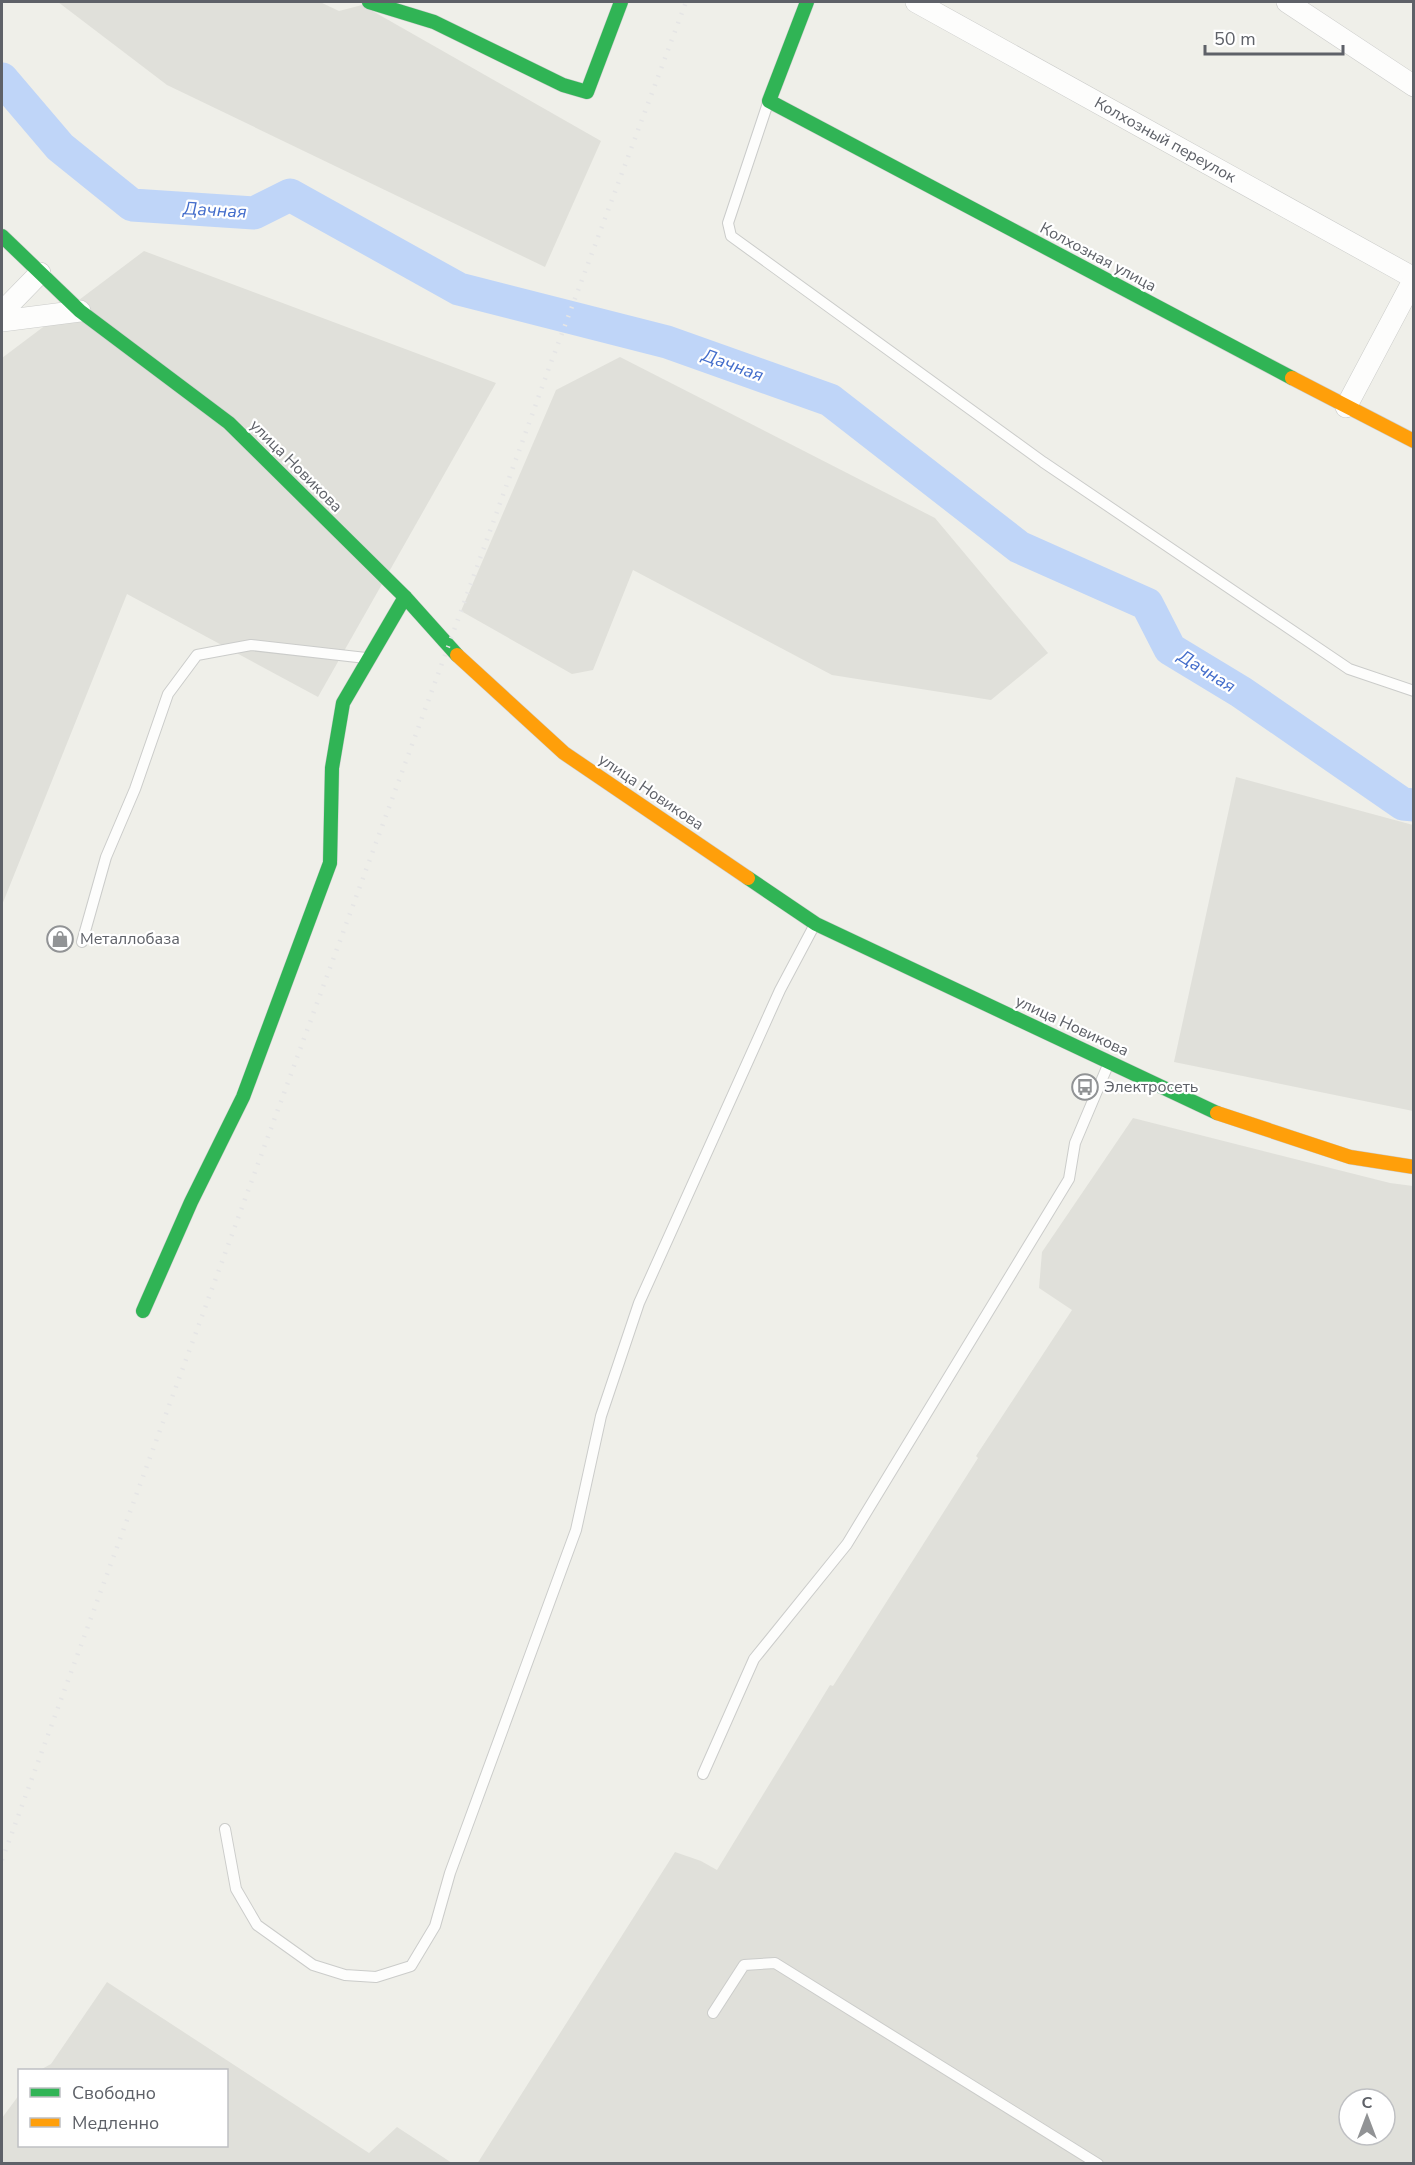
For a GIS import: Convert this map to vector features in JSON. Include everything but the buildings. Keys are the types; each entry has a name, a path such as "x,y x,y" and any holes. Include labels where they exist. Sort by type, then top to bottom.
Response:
{"street":[{"path":"369,2 434,22 563,85 587,92 621,2"},
{"path":"769,101 807,2"},
{"name":"Колхозный переулок","path":"916,2 1413,279 1346,407"},
{"path":"1287,2 1413,86"},
{"name":"Колхозная улица","path":"769,101 1413,441"},
{"name":"улица Новикова","path":"2,236 80,311 229,423 405,597 448,647 564,753 816,924 1227,1118 1350,1157 1413,1167"},
{"path":"2,312 40,273"},
{"path":"2,321 80,311"},
{"path":"143,1311 191,1202 243,1097 330,863 332,768 343,703 405,597"}],"lane":[{"path":"769,101 728,223 731,236 1043,462 1349,669 1413,691"},
{"path":"82,942 106,857 135,789 168,694 197,655 251,645 365,659 405,597"},
{"path":"225,1829 236,1889 257,1925 313,1965 345,1975 376,1977 411,1966 435,1926 450,1873 576,1530 601,1416 639,1303 780,990 816,924"},
{"path":"703,1774 754,1659 847,1544 1069,1179 1075,1143 1110,1062"},
{"path":"713,2013 744,1965 775,1963 1098,2163"}],"shaded area":[{"path":"58,2 320,2 339,11 362,5 601,141 545,267 167,85"},
{"path":"144,251 496,383 318,697 127,594 2,905 2,358"},
{"path":"620,357 935,518 1048,653 991,700 832,675 633,570 593,670 572,674 461,611 556,390"},
{"path":"1236,777 1413,825 1413,1111 1174,1062"},
{"path":"1133,1118 1390,1183 1413,1186 1413,2163 477,2164 675,1852 701,1861 717,1870 830,1685 833,1686 978,1458 976,1456 1072,1310 1039,1288 1042,1252"},
{"path":"107,1982 369,2153 397,2127 452,2163 2,2163 2,2118 18,2096 18,2147 228,2147 228,2069 42,2069 51,2064"}],"waterway":[{"name":"Дачная","path":"2,79 60,147 132,205 254,213 290,195 459,289 667,342 830,400 1019,547 1147,604 1170,649 1241,692 1403,804 1414,805"}],"railway":[{"path":"2,1860 549,368 686,2"}],"traffic: fast":[{"path":"369,2 434,22 563,85 587,92 621,2"},
{"path":"807,2 769,101 1292,378"},
{"path":"2,236 80,311 229,423 405,597 457,655"},
{"path":"143,1311 191,1202 243,1097 330,863 332,768 343,703 405,597"},
{"path":"748,878 816,924 1217,1113"}],"traffic: slow":[{"path":"1292,378 1414,441"},
{"path":"457,655 564,753 748,878"},
{"path":"1217,1113 1350,1157 1414,1167"}],"place":[{"name":"Металлобаза","path":"60,939"},
{"name":"Электросеть","path":"1085,1087"}]}
